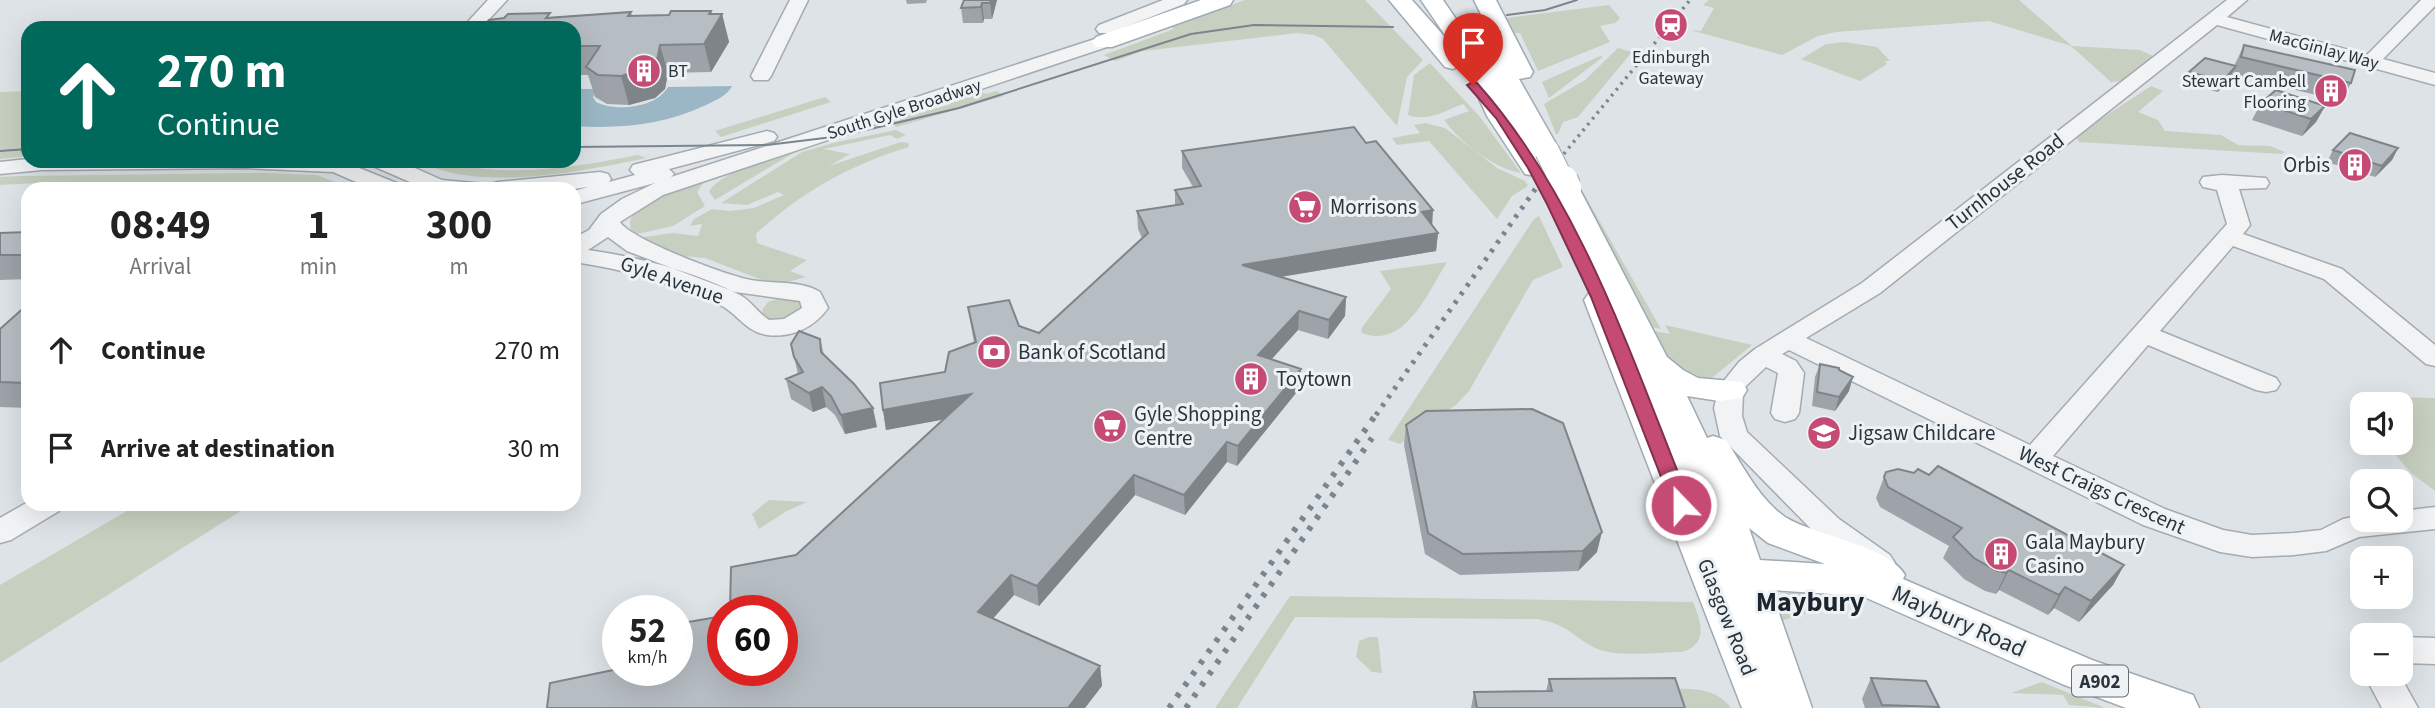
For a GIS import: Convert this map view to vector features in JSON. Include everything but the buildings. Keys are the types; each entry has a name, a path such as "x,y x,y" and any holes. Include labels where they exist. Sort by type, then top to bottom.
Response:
{"main road":[{"path":"1111,33 1168,0"},
{"path":"1111,33 1222,0"},
{"path":"1379,0 1432,38"},
{"path":"1401,0 1500,116"},
{"name":"Glasgow Road","path":"1432,0 1474,62 1500,116 1541,153"},
{"name":"Glasgow Road","path":"1452,0 1493,54 1541,153 1599,297 1725,565 1763,631 1790,708"},
{"path":"1485,0 1516,59 1533,104 1541,153"},
{"name":"Glasgow Road","path":"1560,196 1653,362 1725,514 1725,565 1764,708"},
{"path":"1653,362 1663,374 1676,382 1703,390 1730,390"},
{"name":"A902","path":"1670,396 1690,411 1749,505 1768,524 1822,549"},
{"name":"Maybury Road","path":"1725,565 1822,549 1866,581 2156,705"}],"street":[{"path":"478,21 498,0"},
{"path":"761,76 799,0"},
{"name":"South Gyle Broadway","path":"581,195 700,163 1111,33 1178,0"},
{"name":"South Gyle Broadway","path":"581,243 638,199 672,184 1200,0"},
{"name":"Turnhouse Road","path":"1730,390 1737,379 1777,348 1870,289 2238,0"},
{"path":"2371,61 2430,1"},
{"name":"MacGinlay Way","path":"2214,19 2435,79"},
{"path":"778,42 797,42"},
{"path":"581,183 818,125"},
{"path":"0,168 21,166"},
{"path":"354,168 379,182"},
{"path":"396,168 427,182"},
{"path":"2034,459 2239,225 2228,189 2214,182 2258,183"},
{"name":"South Gyle Broadway","path":"581,198 603,206 608,223"},
{"name":"Gyle Avenue","path":"581,256 628,263 733,301 748,312 753,322 761,326 797,323 808,317 815,308 807,294 744,287 635,246 608,223"},
{"path":"2229,237 2333,274 2435,358"},
{"path":"2146,334 2266,384"},
{"path":"1777,348 1791,373 1785,413"},
{"name":"West Craigs Crescent","path":"1777,348 2034,459 2188,531 2221,541 2252,546 2326,540 2354,527 2435,518"},
{"path":"1730,390 1728,406 1730,428 1734,436 1822,549 1892,573 1917,601"},
{"path":"0,516 21,503"},
{"path":"0,532 36,511"},
{"path":"2413,650 2435,651"},
{"path":"2388,686 2400,708"}],"green space":[{"path":"1245,0 1365,0 1423,60 1407,77 1397,126 1323,39 1314,35 1297,33 1143,51 1115,61 1104,55 1174,29 1171,26"},
{"path":"1709,0 2019,0 2072,46 2140,50 2153,56 2154,60 2124,81 2111,82 2071,46 1989,21 1836,32 1818,36 1782,55 1690,30 1701,31 1714,8 1703,5"},
{"path":"1609,5 1620,18 1615,23 1600,26 1610,42 1538,71 1520,33 1515,33 1507,18"},
{"path":"1844,42 1877,47 1890,61 1885,61 1887,64 1860,81 1801,59 1826,44"},
{"path":"1618,48 1632,52 1578,117 1563,122 1556,134 1544,104 1585,80"},
{"path":"1603,57 1549,98 1542,82"},
{"path":"1430,63 1480,117 1521,173 1489,160 1468,146 1451,129 1444,120 1469,111 1463,104 1429,116 1408,115 1414,75"},
{"path":"2151,86 2163,91 2138,112 2158,120 2165,131 2221,135 2238,145 2270,146 2285,152 2282,154 2079,142 2075,136"},
{"path":"21,91 21,157 0,159 0,92"},
{"path":"978,91 986,94 997,91 1004,96 896,127 892,120 948,105 959,97"},
{"path":"825,97 831,102 721,137 715,131"},
{"path":"1425,123 1445,128 1497,168 1525,181 1528,186 1512,196 1497,219 1429,141 1397,145 1392,138 1420,133 1414,125"},
{"path":"896,130 906,135 897,139 890,135 824,149 850,154 829,166 901,142 908,143 909,147 867,162 827,182 791,205 756,234 757,243 807,260 790,271 806,277 788,282 767,282 705,258 672,255 637,238 673,233 698,236 702,224 690,226 694,219 712,209 730,211 754,208 784,195 778,192 747,205 721,203 802,152"},
{"path":"1550,134 1661,329 1646,326"},
{"path":"795,152 715,200 709,192 723,178 734,172"},
{"path":"638,155 646,158 562,173 500,178 470,176 436,168 534,170 581,168 581,165"},
{"path":"264,173 317,175 335,182 21,182 0,185 0,177"},
{"path":"706,179 697,192 705,206 673,226 633,235 630,224 634,214 643,205 669,191"},
{"path":"1539,216 1563,267 1533,280 1469,391 1457,404 1400,444 1388,440 1534,219"},
{"path":"1447,262 1423,302 1403,326 1391,333 1377,336 1362,333 1361,329 1391,289 1380,271"},
{"path":"782,297 801,299 805,306 786,319 764,317 762,310 768,302"},
{"path":"1665,325 1752,345 1707,382 1675,371 1649,330 1670,334"},
{"path":"2413,398 2435,398 2435,491 2413,474 2413,469 2408,469 2395,455 2413,455"},
{"path":"769,500 807,502 759,529 752,514"},
{"path":"127,511 241,511 0,663 0,585"},
{"path":"1786,593 1842,593 1846,601 1781,621 1777,603"},
{"path":"1290,596 1693,602 1701,632 1696,644 1682,652 1625,654 1595,648 1563,627 1537,619 1295,617 1237,708 1215,708"},
{"path":"1378,637 1382,673 1372,672 1356,657 1359,641"},
{"path":"2042,682 2105,708 2069,705 2063,695 2011,693"},
{"path":"1649,690 1704,691 1714,694 1731,708 1679,708"}],"water":[{"path":"732,86 724,95 706,105 674,117 625,126 581,126 581,89 597,89 593,97 596,102 624,107 654,100 668,87"}],"tram line":[{"path":"1507,15 1545,10 1577,0"},
{"path":"581,147 767,145 841,136 959,108 1191,34 1254,25 1393,27"},
{"path":"0,151 21,150"}],"railway":[{"path":"1540,183 1690,0"},
{"path":"1376,415 1541,181"},
{"path":"1169,708 1377,413"},
{"path":"1186,708 1372,438"}],"place":[{"name":"Edinburgh Gateway","path":"1671,25"},
{"name":"BT","path":"644,71"},
{"name":"Stewart Cambell Flooring","path":"2331,91"},
{"name":"Orbis","path":"2355,165"},
{"name":"Morrisons","path":"1305,207"},
{"name":"Bank of Scotland","path":"994,352"},
{"name":"Toytown","path":"1251,379"},
{"name":"Gyle Shopping Centre","path":"1110,426"},
{"name":"Jigsaw Childcare","path":"1824,433"},
{"name":"Gala Maybury Casino","path":"2001,554"}],"district":[{"name":"Maybury","path":"1810,601"}],"route":[{"path":"1473,85 1500,116 1535,168 1554,204 1599,297 1681,505"}]}
